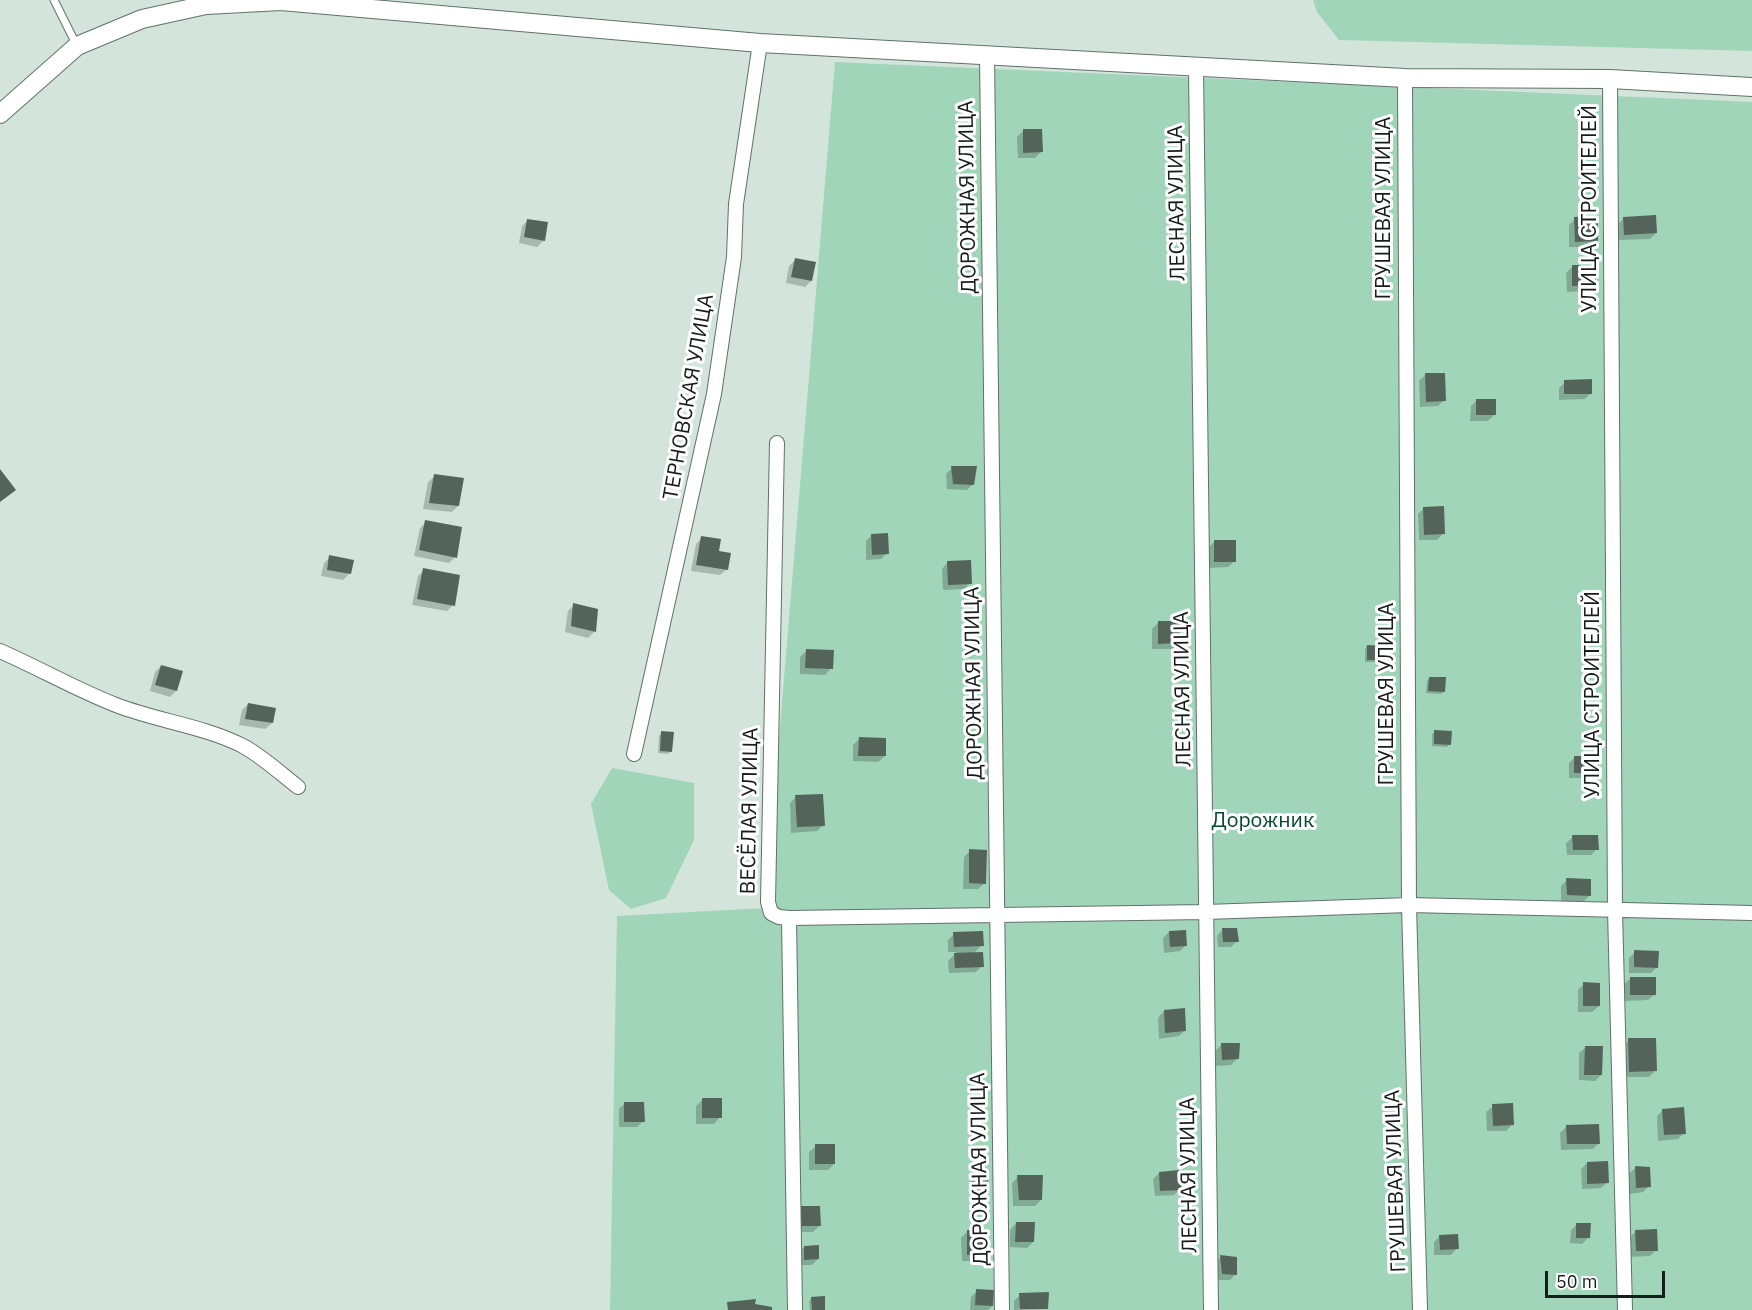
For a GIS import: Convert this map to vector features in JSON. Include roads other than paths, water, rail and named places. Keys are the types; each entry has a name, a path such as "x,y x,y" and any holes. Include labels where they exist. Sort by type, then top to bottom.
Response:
{"street":[{"path":"0,114 77,46 142,19 206,5 280,1 760,43 1405,78 1610,79 1752,87"},
{"name":"ТЕРНОВСКАЯ УЛИЦА","path":"634,754 714,394 734,257 736,204 760,43"},
{"name":"ДОРОЖНАЯ УЛИЦА","path":"987,56 1002,1310"},
{"name":"ЛЕСНАЯ УЛИЦА","path":"1196,68 1211,1310"},
{"name":"ГРУШЕВАЯ УЛИЦА","path":"1405,78 1409,905 1420,1310"},
{"name":"УЛИЦА СТРОИТЕЛЕЙ","path":"1610,79 1615,910 1625,1310"},
{"name":"ВЕСЁЛАЯ УЛИЦА","path":"777,443 768,902 771,913 789,918"},
{"path":"0,651 116,705 178,725 206,731 242,746 261,757 298,787"},
{"path":"795,1310 789,918 1206,912 1409,905 1752,913"}],"lane":[{"path":"54,0 77,46"}],"park label":[{"name":"Дорожник","path":"1263,821"}]}
